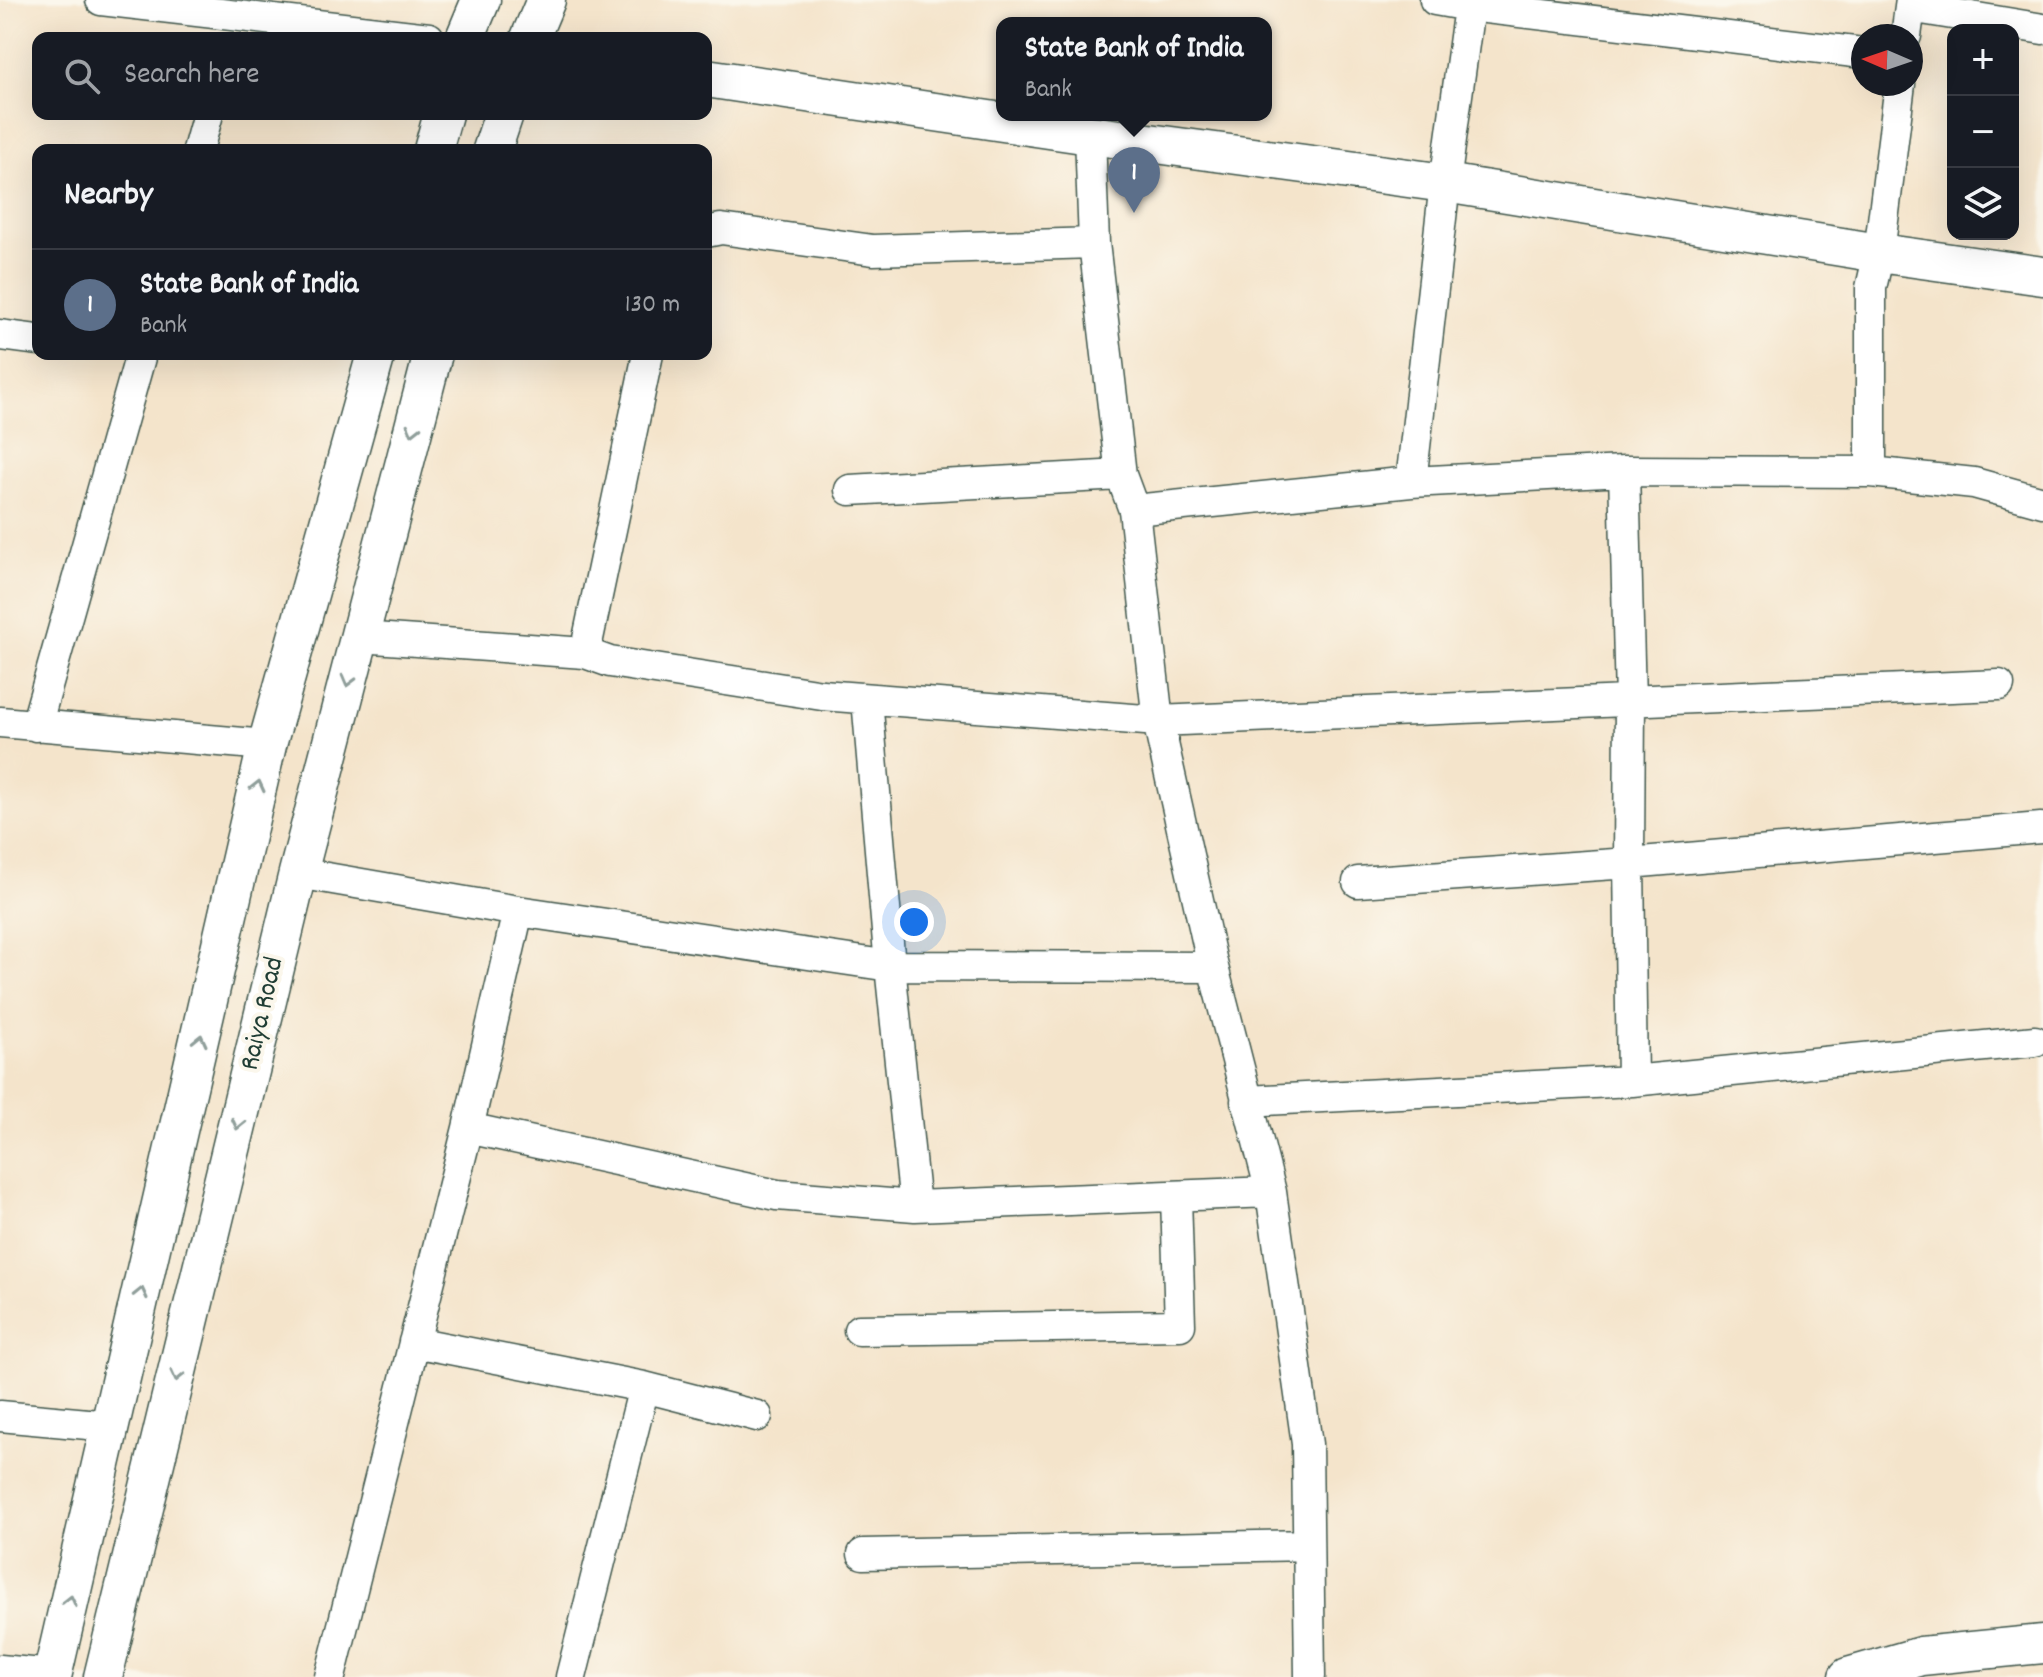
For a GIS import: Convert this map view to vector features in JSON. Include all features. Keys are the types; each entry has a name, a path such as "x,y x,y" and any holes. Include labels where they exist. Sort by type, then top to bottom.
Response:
{"street":[{"path":"101,0 233,27 322,32"},
{"path":"468,32 481,0"},
{"path":"533,32 546,0"},
{"path":"1435,0 1851,51"},
{"path":"1411,482 1445,183 1470,3"},
{"path":"1909,14 2043,29"},
{"path":"712,79 1445,183 1879,253 2043,276"},
{"path":"1871,472 1871,288 1879,253 1899,96"},
{"path":"200,144 206,120"},
{"path":"435,144 441,120"},
{"path":"494,144 502,120"},
{"path":"1090,135 1094,243 1121,475 1134,510 1158,721 1213,967 1271,1192 1307,1444 1310,1677"},
{"path":"712,231 721,229 873,250 1094,243"},
{"path":"0,335 32,339"},
{"path":"36,726 139,360"},
{"name":"Raiya Road","path":"52,1676 267,745 374,360"},
{"name":"Raiya Road","path":"103,1677 298,873 431,360"},
{"path":"585,653 647,360"},
{"path":"1624,471 1630,700 1632,1081"},
{"path":"1134,510 1411,482 1624,471 1871,472 1974,483 2043,502"},
{"path":"850,490 1121,475"},
{"path":"360,637 585,653 610,662 822,695 1158,721 1999,685"},
{"path":"867,699 915,1206"},
{"path":"0,722 267,745"},
{"path":"1358,882 1629,863 2041,828"},
{"path":"298,873 518,911 890,966 1213,967"},
{"path":"330,1677 468,1128 518,911"},
{"path":"1246,1101 1632,1081 2035,1041"},
{"path":"468,1128 777,1195 915,1206 1271,1192"},
{"path":"859,1330 1180,1325 1176,1197"},
{"path":"414,1342 644,1387 757,1416"},
{"path":"571,1677 644,1387"},
{"path":"0,1416 110,1426"},
{"path":"863,1554 1308,1545"},
{"path":"1848,1677 1921,1656 2043,1644"},
{"path":"0,1670 52,1676"}],"place":[{"name":"State Bank of India","path":"1134,213"}]}
